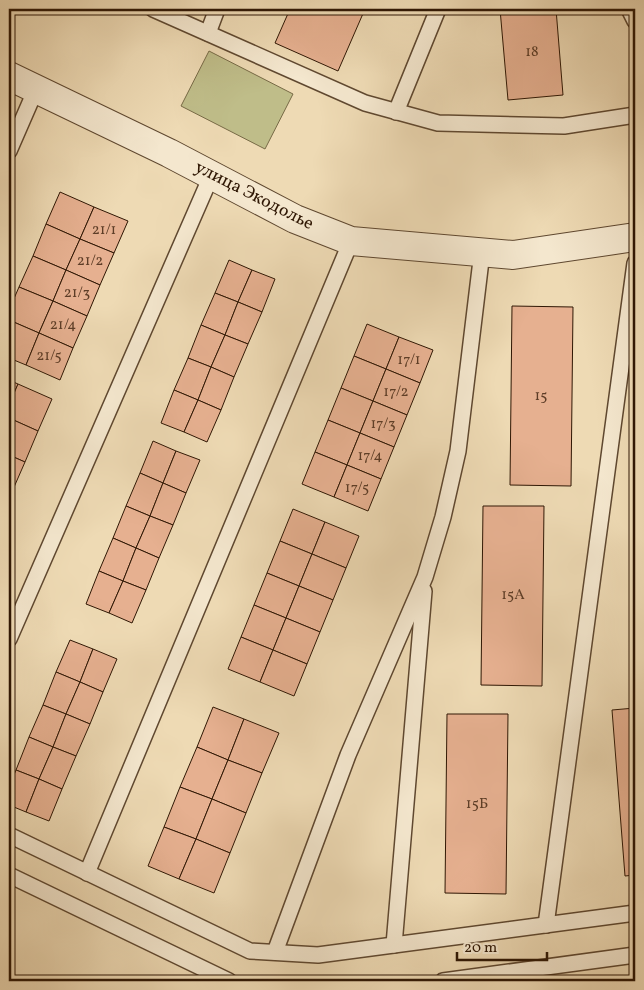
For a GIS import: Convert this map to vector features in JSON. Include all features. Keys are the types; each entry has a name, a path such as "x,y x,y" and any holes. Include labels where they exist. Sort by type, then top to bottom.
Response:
{"street":[{"name":"улица Экодолье","path":"9,76 212,174 295,219 351,241 513,255 635,237"}],"lane":[{"path":"153,9 365,103 438,123 564,126 635,115"},
{"path":"208,34 217,9"},
{"path":"396,112 438,9"},
{"path":"629,9 635,21"},
{"path":"9,151 36,89"},
{"path":"9,639 212,174"},
{"path":"87,872 351,241"},
{"path":"275,952 348,755 425,577 444,517 458,451 482,252"},
{"path":"546,925 635,263"},
{"path":"394,945 425,577"},
{"path":"9,835 250,950 318,955 635,913"},
{"path":"9,875 229,981"},
{"path":"443,981 635,955"}],"shaded area":[{"path":"209,51 293,94 265,149 181,106"}],"building":[{"path":"290,9 365,9 338,71 275,43"},
{"path":"500,9 556,9 563,95 508,100"},
{"path":"60,192 94,207 80,239 46,224"},
{"path":"94,207 128,221 114,253 80,239"},
{"path":"46,224 80,239 66,270 33,256"},
{"path":"80,239 114,253 100,285 66,270"},
{"path":"33,256 66,270 53,301 19,287"},
{"path":"229,260 252,270 238,302 215,293"},
{"path":"66,270 100,285 87,316 53,301"},
{"path":"252,270 275,279 262,312 238,302"},
{"path":"19,287 53,301 39,333 9,320 9,310"},
{"path":"215,293 238,302 225,335 201,325"},
{"path":"53,301 87,316 73,348 39,333"},
{"path":"238,302 262,312 248,344 225,335"},
{"path":"512,306 573,307 571,486 510,485"},
{"path":"9,320 39,333 26,365 9,358"},
{"path":"367,324 399,337 386,369 354,356"},
{"path":"201,325 225,335 211,367 188,358"},
{"path":"39,333 73,348 60,380 26,365"},
{"path":"225,335 248,344 234,377 211,367"},
{"path":"399,337 433,350 420,383 386,369"},
{"path":"354,356 386,369 373,401 341,388"},
{"path":"188,358 211,367 198,400 174,390"},
{"path":"211,367 234,377 221,410 198,400"},
{"path":"386,369 420,383 407,415 373,401"},
{"path":"9,380 18,384 9,405"},
{"path":"18,384 52,399 38,431 9,418 9,405"},
{"path":"341,388 373,401 360,433 328,420"},
{"path":"174,390 198,400 184,432 161,423"},
{"path":"198,400 221,410 207,442 184,432"},
{"path":"373,401 407,415 394,447 360,433"},
{"path":"9,418 38,431 25,462 9,455"},
{"path":"328,420 360,433 347,465 315,452"},
{"path":"360,433 394,447 381,479 347,465"},
{"path":"153,441 176,451 163,483 140,473"},
{"path":"176,451 200,460 186,493 163,483"},
{"path":"315,452 347,465 334,497 302,484"},
{"path":"9,455 25,462 11,494 9,493"},
{"path":"347,465 381,479 368,511 334,497"},
{"path":"140,473 163,483 150,516 126,506"},
{"path":"163,483 186,493 173,525 150,516"},
{"path":"126,506 150,516 136,548 113,538"},
{"path":"483,506 544,506 542,686 481,685"},
{"path":"293,509 325,522 312,554 280,541"},
{"path":"150,516 173,525 159,558 136,548"},
{"path":"325,522 359,536 346,568 312,554"},
{"path":"113,538 136,548 123,581 99,571"},
{"path":"280,541 312,554 299,586 267,573"},
{"path":"136,548 159,558 146,590 123,581"},
{"path":"312,554 346,568 333,600 299,586"},
{"path":"99,571 123,581 109,613 86,604"},
{"path":"267,573 299,586 286,618 254,605"},
{"path":"123,581 146,590 132,623 109,613"},
{"path":"299,586 333,600 320,632 286,618"},
{"path":"254,605 286,618 273,650 241,637"},
{"path":"286,618 320,632 307,664 273,650"},
{"path":"241,637 273,650 260,682 228,669"},
{"path":"70,640 93,649 80,682 56,672"},
{"path":"93,649 117,659 103,692 80,682"},
{"path":"273,650 307,664 294,696 260,682"},
{"path":"56,672 80,682 66,714 43,705"},
{"path":"80,682 103,692 90,724 66,714"},
{"path":"43,705 66,714 53,747 29,737"},
{"path":"213,707 244,719 228,760 197,747"},
{"path":"635,708 635,875 625,876 612,710"},
{"path":"66,714 90,724 76,756 53,747"},
{"path":"447,714 508,714 506,894 445,893"},
{"path":"244,719 279,733 262,773 228,760"},
{"path":"29,737 53,747 39,779 16,770"},
{"path":"53,747 76,756 62,789 39,779"},
{"path":"197,747 228,760 212,799 180,787"},
{"path":"228,760 262,773 246,813 212,799"},
{"path":"16,770 39,779 26,812 9,805 9,787"},
{"path":"39,779 62,789 49,821 26,812"},
{"path":"180,787 212,799 196,839 164,827"},
{"path":"212,799 246,813 230,853 196,839"},
{"path":"164,827 196,839 179,879 148,866"},
{"path":"196,839 230,853 214,893 179,879"}]}
